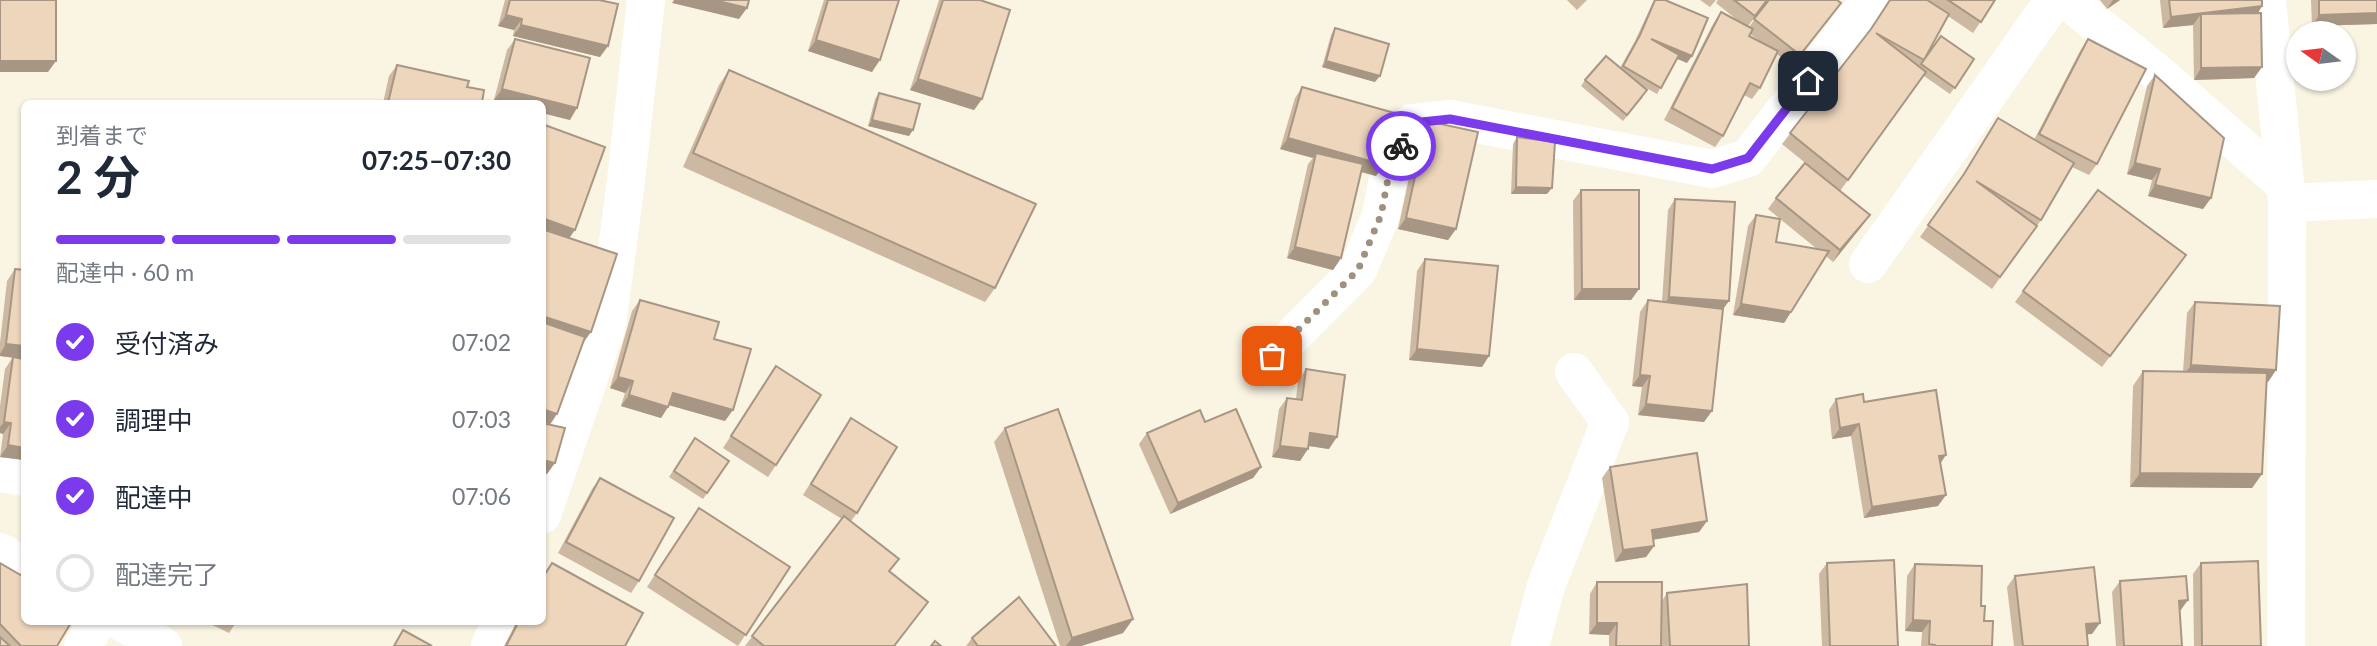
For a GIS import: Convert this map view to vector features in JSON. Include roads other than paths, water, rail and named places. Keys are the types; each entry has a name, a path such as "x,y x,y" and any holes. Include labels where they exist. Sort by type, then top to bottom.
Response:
{"street":[{"path":"546,503 607,325 646,0"},
{"path":"1272,356 1358,270 1381,215 1390,168 1412,123 1450,119 1712,169 1748,158 1870,0"},
{"path":"1868,264 2054,0"},
{"path":"2067,0 2161,76 2286,194 2377,199"},
{"path":"2267,0 2286,194 2286,646"},
{"path":"1530,646 1546,586 1611,422 1574,372"},
{"path":"0,473 21,476"},
{"path":"0,552 21,564"},
{"path":"83,646 95,625"},
{"path":"127,625 163,646"},
{"path":"490,646 499,625"}]}
